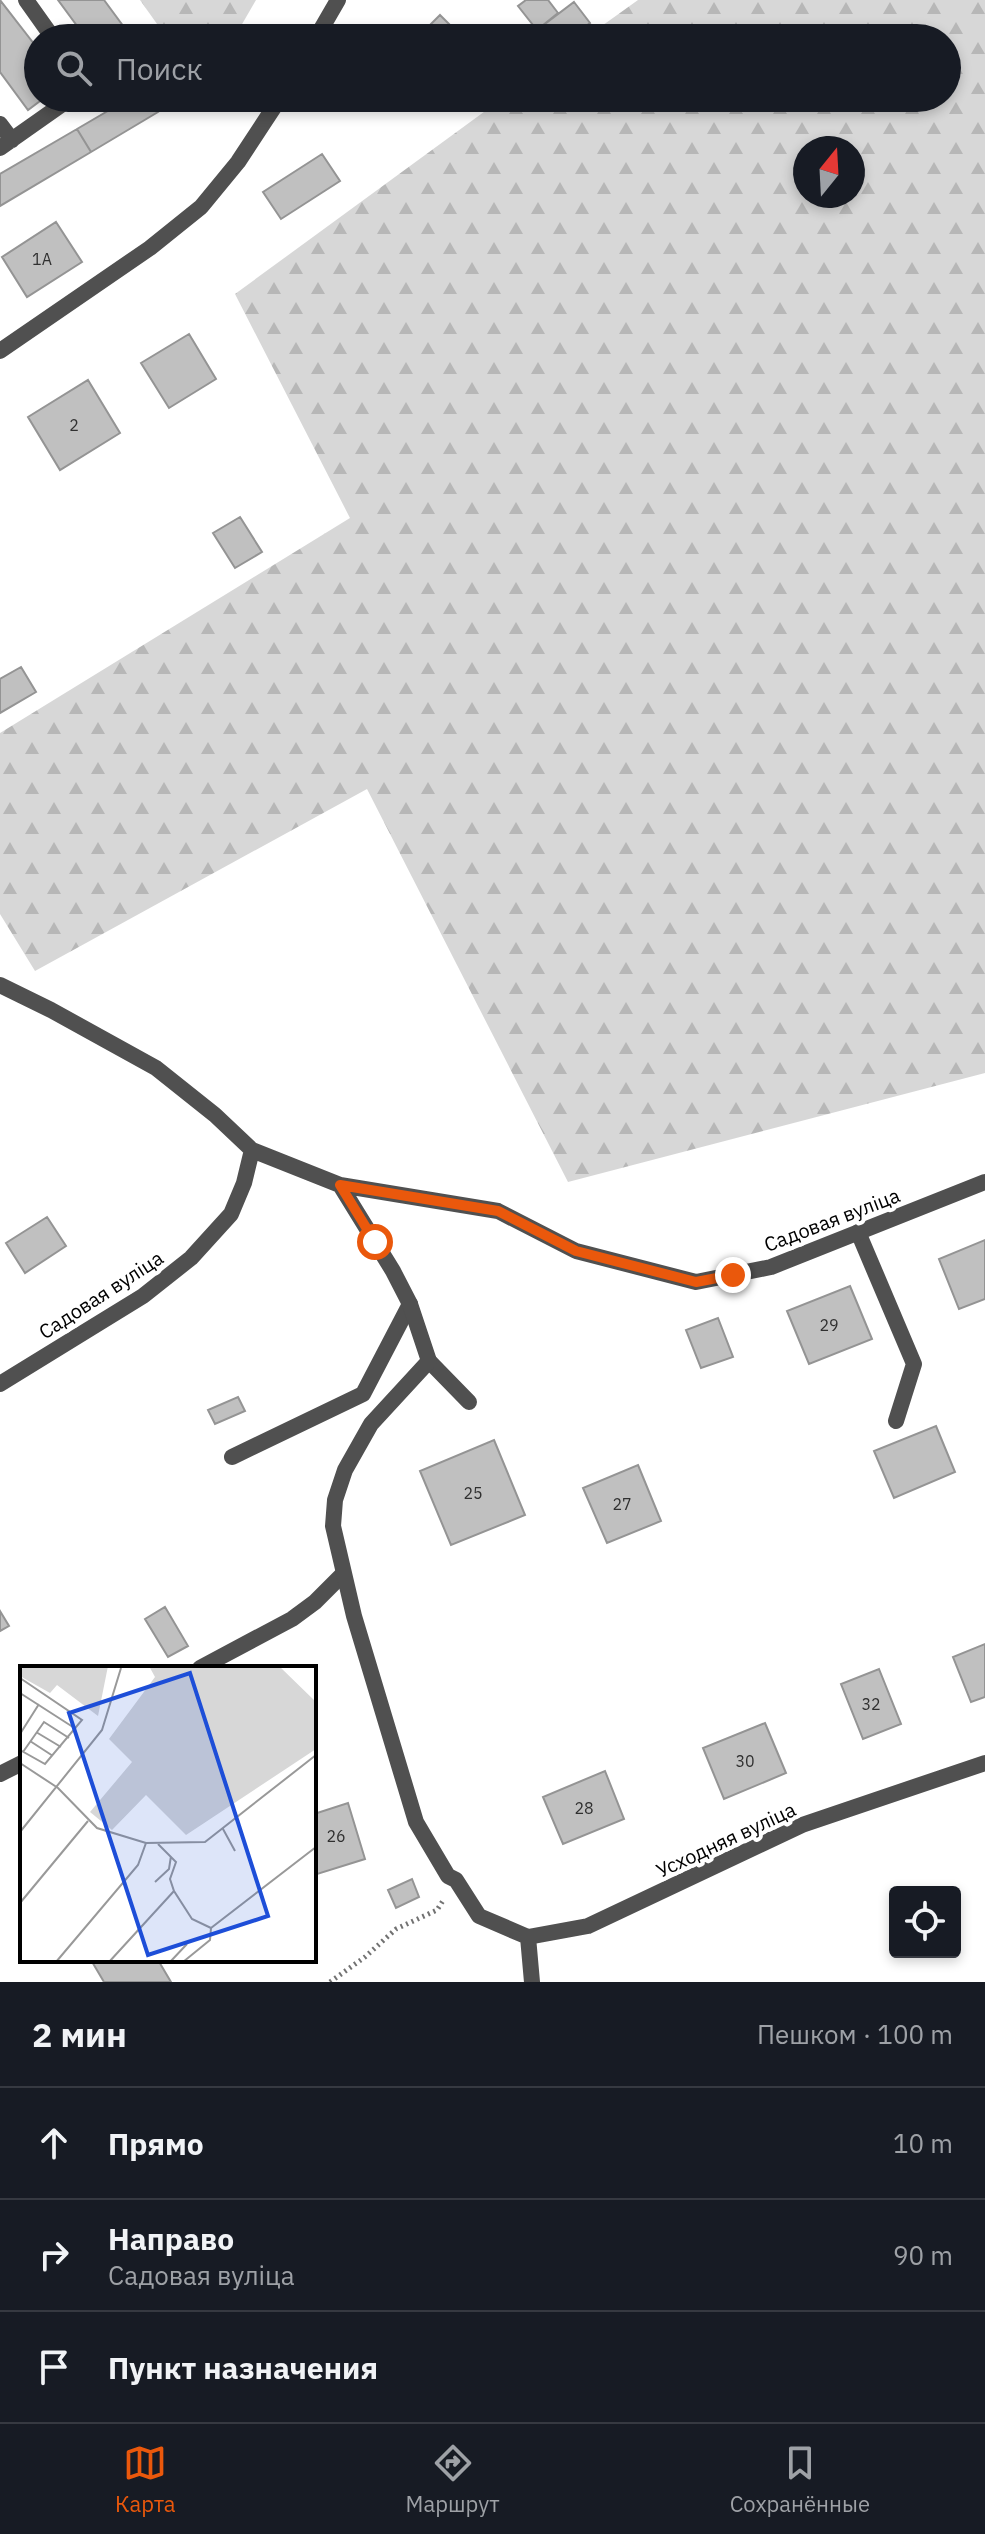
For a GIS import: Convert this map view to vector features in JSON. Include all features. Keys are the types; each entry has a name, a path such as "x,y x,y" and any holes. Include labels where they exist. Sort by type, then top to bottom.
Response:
{"street":[{"path":"26,0 43,24"},
{"path":"324,24 338,0"},
{"path":"0,124 6,144 51,112"},
{"path":"0,351 150,248 201,207 238,162 271,112"},
{"path":"0,985 156,1068 215,1115 252,1150"},
{"name":"Садовая вуліца","path":"0,1384 143,1296 191,1258 231,1214 244,1183 252,1150 340,1185 498,1211 576,1251 696,1282 771,1267 985,1182"},
{"path":"340,1185 410,1304 429,1361 469,1402"},
{"path":"858,1232 914,1364 896,1421"},
{"path":"232,1457 363,1394 410,1304"},
{"path":"429,1361 371,1424 345,1470 335,1500 333,1526 343,1574 416,1822 448,1876 456,1880 479,1916 528,1937 532,1982"},
{"path":"204,1666 292,1619 315,1602 343,1574"},
{"name":"Усходняя вуліца","path":"528,1937 588,1926 802,1825 985,1763"},
{"path":"0,1774 20,1764"}],"path":[{"path":"330,1982 365,1957 396,1929 437,1910 456,1880"}],"green space":[{"path":"140,0 256,0 242,24 157,24"},
{"path":"638,0 985,0 985,1073 568,1182 367,789 35,971 0,914 0,733 350,518 235,294 484,112 961,112 961,24 605,24"}],"building":[{"path":"0,0 24,31 24,105 0,72"},
{"path":"58,0 104,0 122,24 76,24"},
{"path":"526,0 548,0 558,13 544,24 532,24 518,6"},
{"path":"574,2 590,23 589,24 545,24"},
{"path":"440,15 449,24 431,24"},
{"path":"106,112 158,112 91,152 77,129"},
{"path":"77,129 91,152 0,206 0,174"},
{"path":"322,154 340,181 281,219 263,192"},
{"path":"56,222 82,262 27,297 2,257"},
{"path":"189,334 216,379 169,408 141,363"},
{"path":"88,380 120,433 60,470 28,417"},
{"path":"240,517 262,552 235,568 213,533"},
{"path":"21,667 36,692 0,713 0,679"},
{"path":"47,1217 66,1246 25,1273 6,1243"},
{"path":"985,1240 985,1299 959,1309 939,1259"},
{"path":"850,1286 872,1339 809,1364 787,1311"},
{"path":"718,1318 733,1357 701,1368 686,1330"},
{"path":"238,1397 245,1411 215,1424 208,1410"},
{"path":"936,1426 955,1472 894,1498 874,1451"},
{"path":"494,1440 525,1515 451,1545 420,1471"},
{"path":"638,1465 661,1521 607,1543 583,1488"},
{"path":"165,1607 188,1646 168,1657 145,1619"},
{"path":"0,1611 9,1626 0,1631"},
{"path":"985,1644 985,1697 971,1702 953,1657"},
{"path":"879,1669 901,1724 863,1739 841,1684"},
{"path":"765,1723 786,1773 724,1799 703,1748"},
{"path":"605,1771 624,1819 563,1844 543,1797"},
{"path":"348,1803 365,1859 316,1874 316,1813"},
{"path":"412,1879 419,1897 396,1908 388,1890"},
{"path":"92,1962 159,1962 171,1982 104,1982"}],"route":[{"path":"375,1242 340,1185 498,1211 576,1251 696,1282 733,1275"}]}
